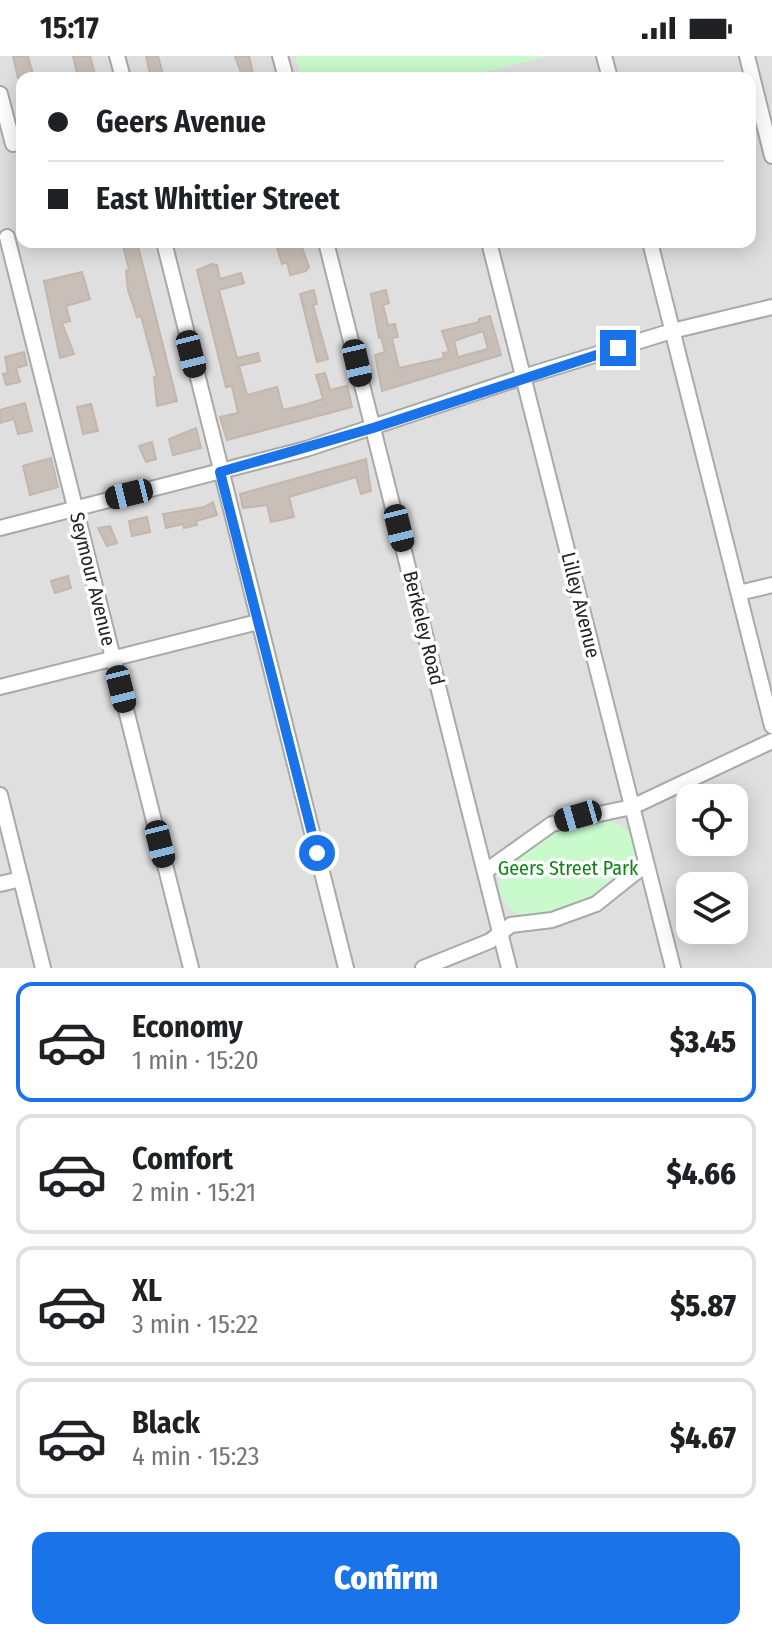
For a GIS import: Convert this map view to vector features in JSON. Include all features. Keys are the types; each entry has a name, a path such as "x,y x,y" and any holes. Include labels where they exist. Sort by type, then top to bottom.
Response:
{"street":[{"path":"756,92 772,156"},
{"path":"0,94 13,144"},
{"name":"Seymour Avenue","path":"7,237 191,968"},
{"path":"165,248 346,968"},
{"name":"Berkeley Road","path":"328,248 509,968"},
{"name":"Lilley Avenue","path":"491,248 673,968"},
{"path":"651,248 772,726"},
{"path":"0,528 220,472 373,428 672,331 772,307"},
{"path":"739,593 772,585"},
{"path":"0,687 258,622"},
{"path":"486,871 552,824 632,807 772,741"},
{"path":"0,795 43,968"},
{"path":"423,968 490,941 511,925 552,920 596,904 646,864"},
{"path":"0,884 21,879"}],"shaded area":[{"path":"0,56 296,56 300,72 16,72 16,248 756,248 756,72 486,72 547,56 772,56 772,968 0,968"}],"green space":[{"path":"296,56 547,56 486,72 300,72"},
{"name":"Geers Street Park","path":"586,820 612,822 630,834 635,852 624,876 574,911 526,917 509,909 500,893 499,882 508,864 547,832"}],"building":[{"path":"13,56 28,56 32,72 17,72"},
{"path":"73,56 90,56 94,72 77,72"},
{"path":"146,56 158,56 162,72 150,72"},
{"path":"235,56 249,56 253,72 241,72"},
{"path":"124,248 139,248 177,401 157,406 154,377 157,376 141,316 137,317 128,290 126,271 129,270"},
{"path":"277,248 302,248 309,267 306,271 290,275 287,262 282,264"},
{"path":"217,265 220,279 241,273 244,283 219,290 237,358 258,353 260,361 239,366 247,395 277,387 283,410 304,405 323,399 316,375 325,373 330,390 347,386 352,407 227,440 220,417 238,413 232,386 226,387 197,270"},
{"path":"82,272 90,299 66,306 70,321 62,323 74,354 60,358 44,281"},
{"path":"314,290 317,304 313,305 328,359 317,362 300,294"},
{"path":"386,290 389,303 383,305 388,325 395,324 398,337 392,338 399,368 444,358 443,353 449,352 442,331 479,322 479,319 490,316 501,355 382,391 375,355 385,352 379,338 371,294","holes":["483,331 488,349 458,357 454,341"]},
{"path":"24,352 27,365 16,368 20,382 6,385 3,374 8,373 5,357"},
{"path":"25,403 32,431 18,434 14,419 0,423 0,410"},
{"path":"91,404 98,431 83,434 77,407"},
{"path":"196,428 201,448 173,455 169,439"},
{"path":"152,442 156,459 146,462 139,446"},
{"path":"51,458 58,487 30,495 23,466"},
{"path":"366,459 371,491 361,494 356,477 289,497 294,517 271,522 267,505 243,508 240,494"},
{"path":"213,502 217,515 196,521 197,525 166,528 163,514 204,507"},
{"path":"147,517 150,532 132,536 129,521"},
{"path":"110,526 117,543 107,546 98,528"},
{"path":"68,576 71,588 55,593 51,581"}],"route":[{"path":"317,853 220,472 306,449 618,348"}]}
